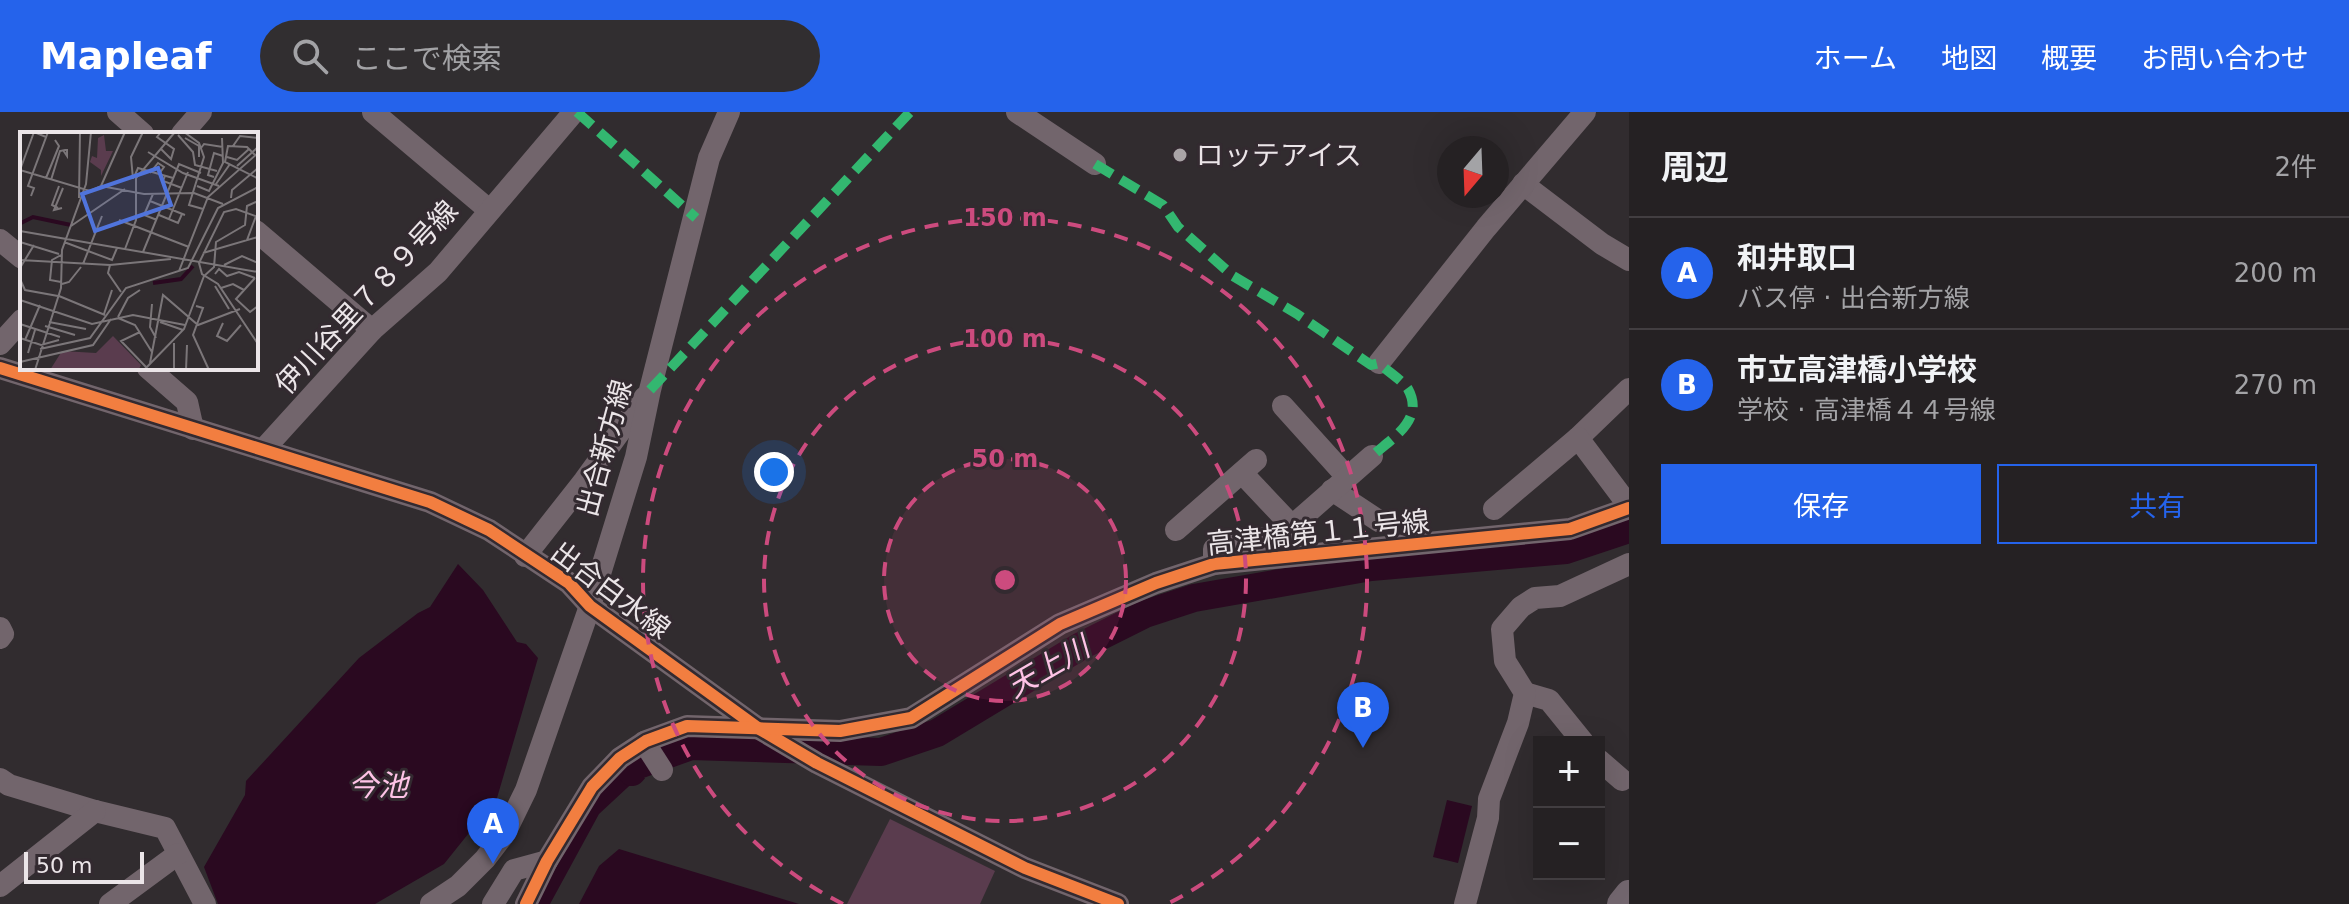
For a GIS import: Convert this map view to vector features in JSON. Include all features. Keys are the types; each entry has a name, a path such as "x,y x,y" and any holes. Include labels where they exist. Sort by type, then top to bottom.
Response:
{"main road":[{"path":"1621,904 1629,894"}],"street":[{"path":"118,112 141,132"},
{"path":"184,132 201,112"},
{"path":"373,112 489,210"},
{"name":"伊川谷里７８９号線","path":"263,450 372,330 438,272 574,112"},
{"name":"出合新方線","path":"431,904 458,886 485,859 505,833 526,790 590,606 636,457 709,158 729,112"},
{"path":"1017,112 1095,164"},
{"path":"1379,363 1585,112"},
{"path":"1523,184 1602,244 1629,260"},
{"path":"258,233 372,330"},
{"path":"0,240 20,256"},
{"path":"0,344 20,322"},
{"name":"出合白水線","path":"0,368 430,502 489,530 569,583 590,606 758,728 844,776 1025,868 1118,904"},
{"path":"150,370 187,402 193,429"},
{"path":"1494,509 1578,438 1629,389"},
{"path":"525,556 650,390"},
{"path":"1283,406 1340,484 1379,521"},
{"path":"1578,438 1629,507"},
{"path":"1214,564 1214,549 1283,534 1372,456"},
{"path":"1176,530 1249,466 1292,526"},
{"name":"高津橋第１１号線","path":"526,904 547,861 592,787 620,758 644,742 687,726 840,731 911,718 1060,624 1156,583 1214,564 1570,529 1629,507"},
{"path":"1578,736 1549,700 1525,693 1505,661 1502,629 1521,607 1535,598 1560,596 1629,564"},
{"path":"0,628 3,634 0,638"},
{"path":"1465,904 1488,818 1489,799 1518,723 1525,693"},
{"path":"644,742 662,770"},
{"path":"1605,765 1622,780"},
{"path":"3,785 165,828 205,904"},
{"path":"0,886 95,811"},
{"path":"110,904 136,897 178,854"},
{"path":"493,904 514,870 547,861"}],"shaded area":[{"path":"890,819 995,871 980,904 847,904"}],"water":[{"name":"今池","path":"458,564 483,590 517,642 526,644 538,658 497,798 444,864 375,904 218,904 204,867 245,795 246,781 359,658 430,607"},
{"path":"645,752 653,765 647,769 649,774 643,778 641,775 599,814 550,904 535,904 597,796"},
{"path":"1447,800 1472,806 1458,863 1433,857"},
{"path":"619,849 799,904 579,904 599,866"}],"waterway":[{"name":"天上川","path":"632,772 638,765 691,746 881,752 937,733 1081,646 1145,614 1194,598 1371,567 1566,550 1629,529"}],"marked path":[{"path":"577,112 696,218"},
{"path":"650,390 910,112"},
{"path":"1095,164 1163,205 1178,227 1233,276 1297,314 1371,365 1379,363 1408,389 1412,400 1409,419 1397,435 1372,456"}],"cycle path":[{"path":"0,368 430,502 489,530 569,583 590,606 758,728 817,763 1025,868 1118,904"},
{"path":"526,904 547,861 592,787 620,758 646,741 687,726 840,731 911,718 1060,624 1156,583 1214,564 1570,529 1629,508"}],"place":[{"name":"ロッテアイス","path":"1180,155"},
{"name":"市立高津橋小学校","path":"1363,748"},
{"name":"和井取口","path":"493,864"}]}
